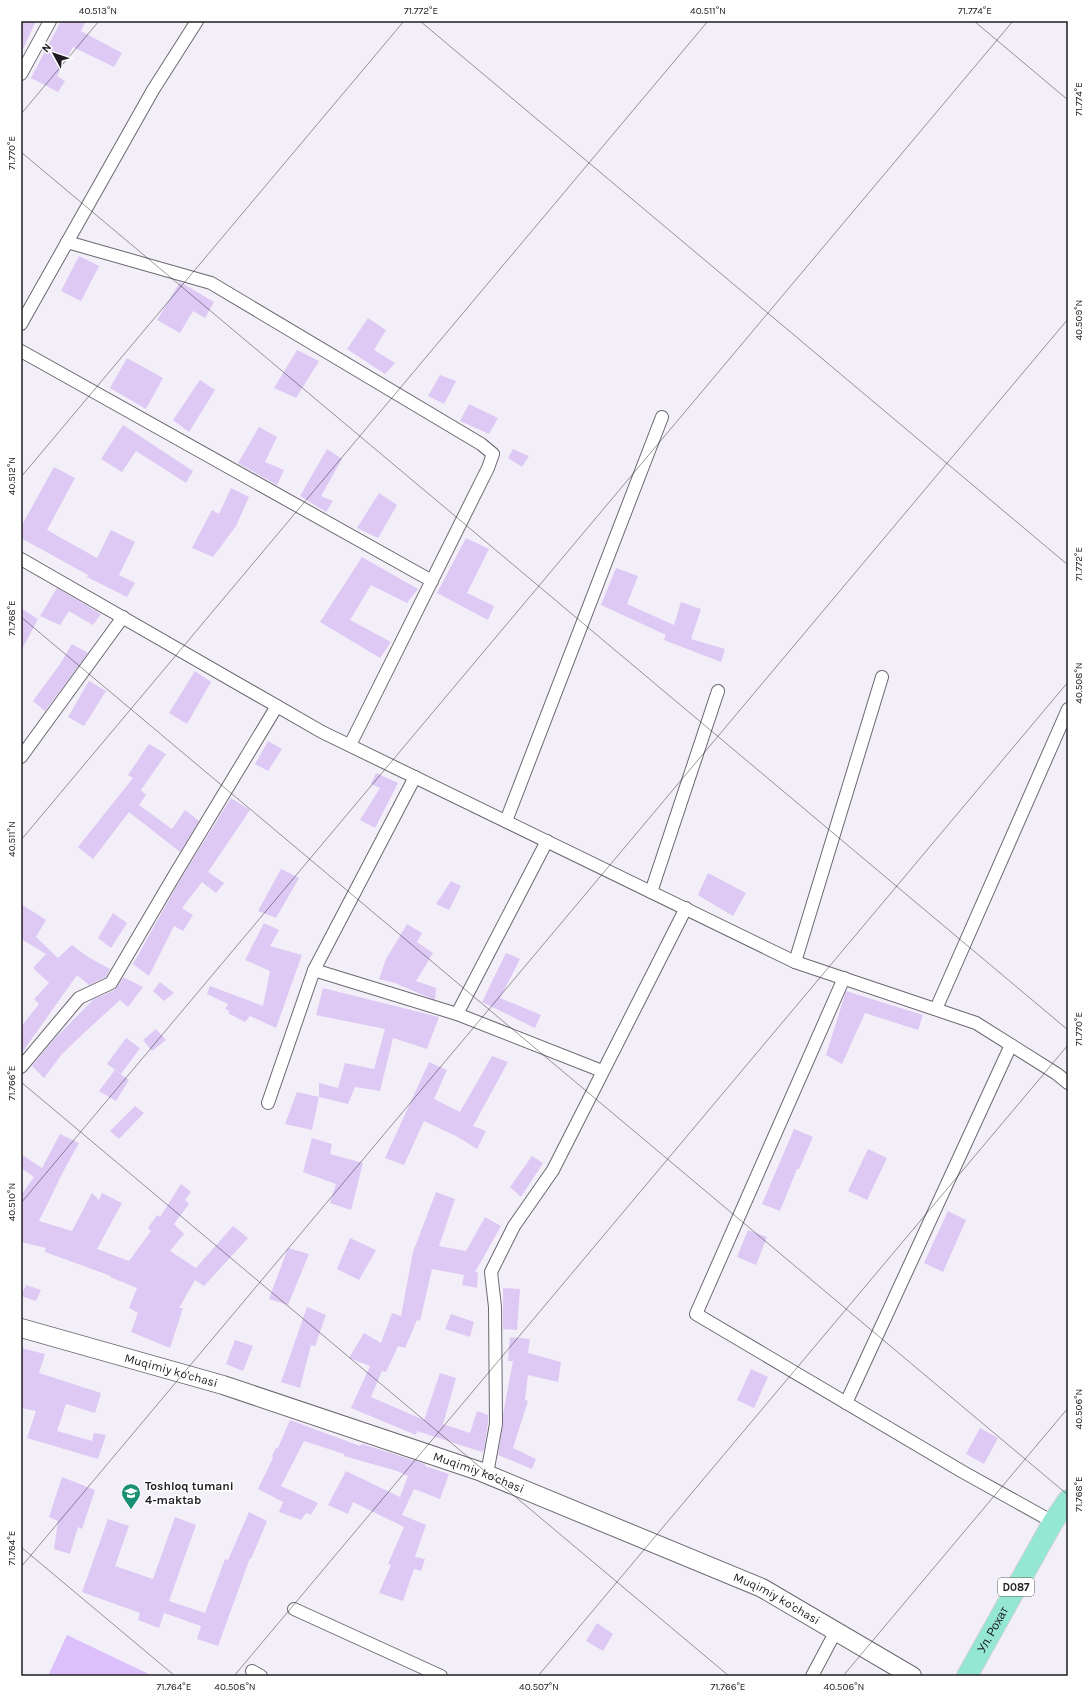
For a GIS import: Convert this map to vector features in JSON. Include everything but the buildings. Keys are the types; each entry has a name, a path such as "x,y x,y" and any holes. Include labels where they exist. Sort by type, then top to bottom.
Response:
{"main road":[{"name":"Ул. Рохат","path":"967,1676 1053,1522 1068,1500"}],"street":[{"path":"21,74 50,21"},
{"path":"21,324 153,90 197,21"},
{"path":"67,242 211,283 481,444 493,454 488,468 350,745"},
{"path":"21,351 432,581"},
{"path":"506,821 662,417"},
{"path":"21,559 322,732 795,962 976,1023 1057,1074 1068,1083"},
{"path":"21,757 123,618"},
{"path":"795,962 882,677"},
{"path":"651,892 718,692"},
{"path":"21,1067 79,998 111,983 277,706"},
{"path":"936,1009 1068,709"},
{"path":"268,1104 314,970 415,777"},
{"path":"457,1014 547,841"},
{"path":"487,1474 496,1424 495,1307 491,1272 514,1226 553,1170 686,908"},
{"path":"314,970 457,1014 602,1071"},
{"path":"844,978 696,1314 963,1472 1053,1522"},
{"path":"846,1403 1011,1045"},
{"name":"Muqimiy ko'chasi","path":"21,1328 223,1385 487,1474 762,1588 912,1676"},
{"path":"294,1609 441,1676"},
{"path":"812,1676 836,1631"}],"shaded area":[{"path":"67,1635 153,1676 48,1676"}],"place":[{"name":"Toshloq tumani 4-maktab","path":"131,1510"}]}
